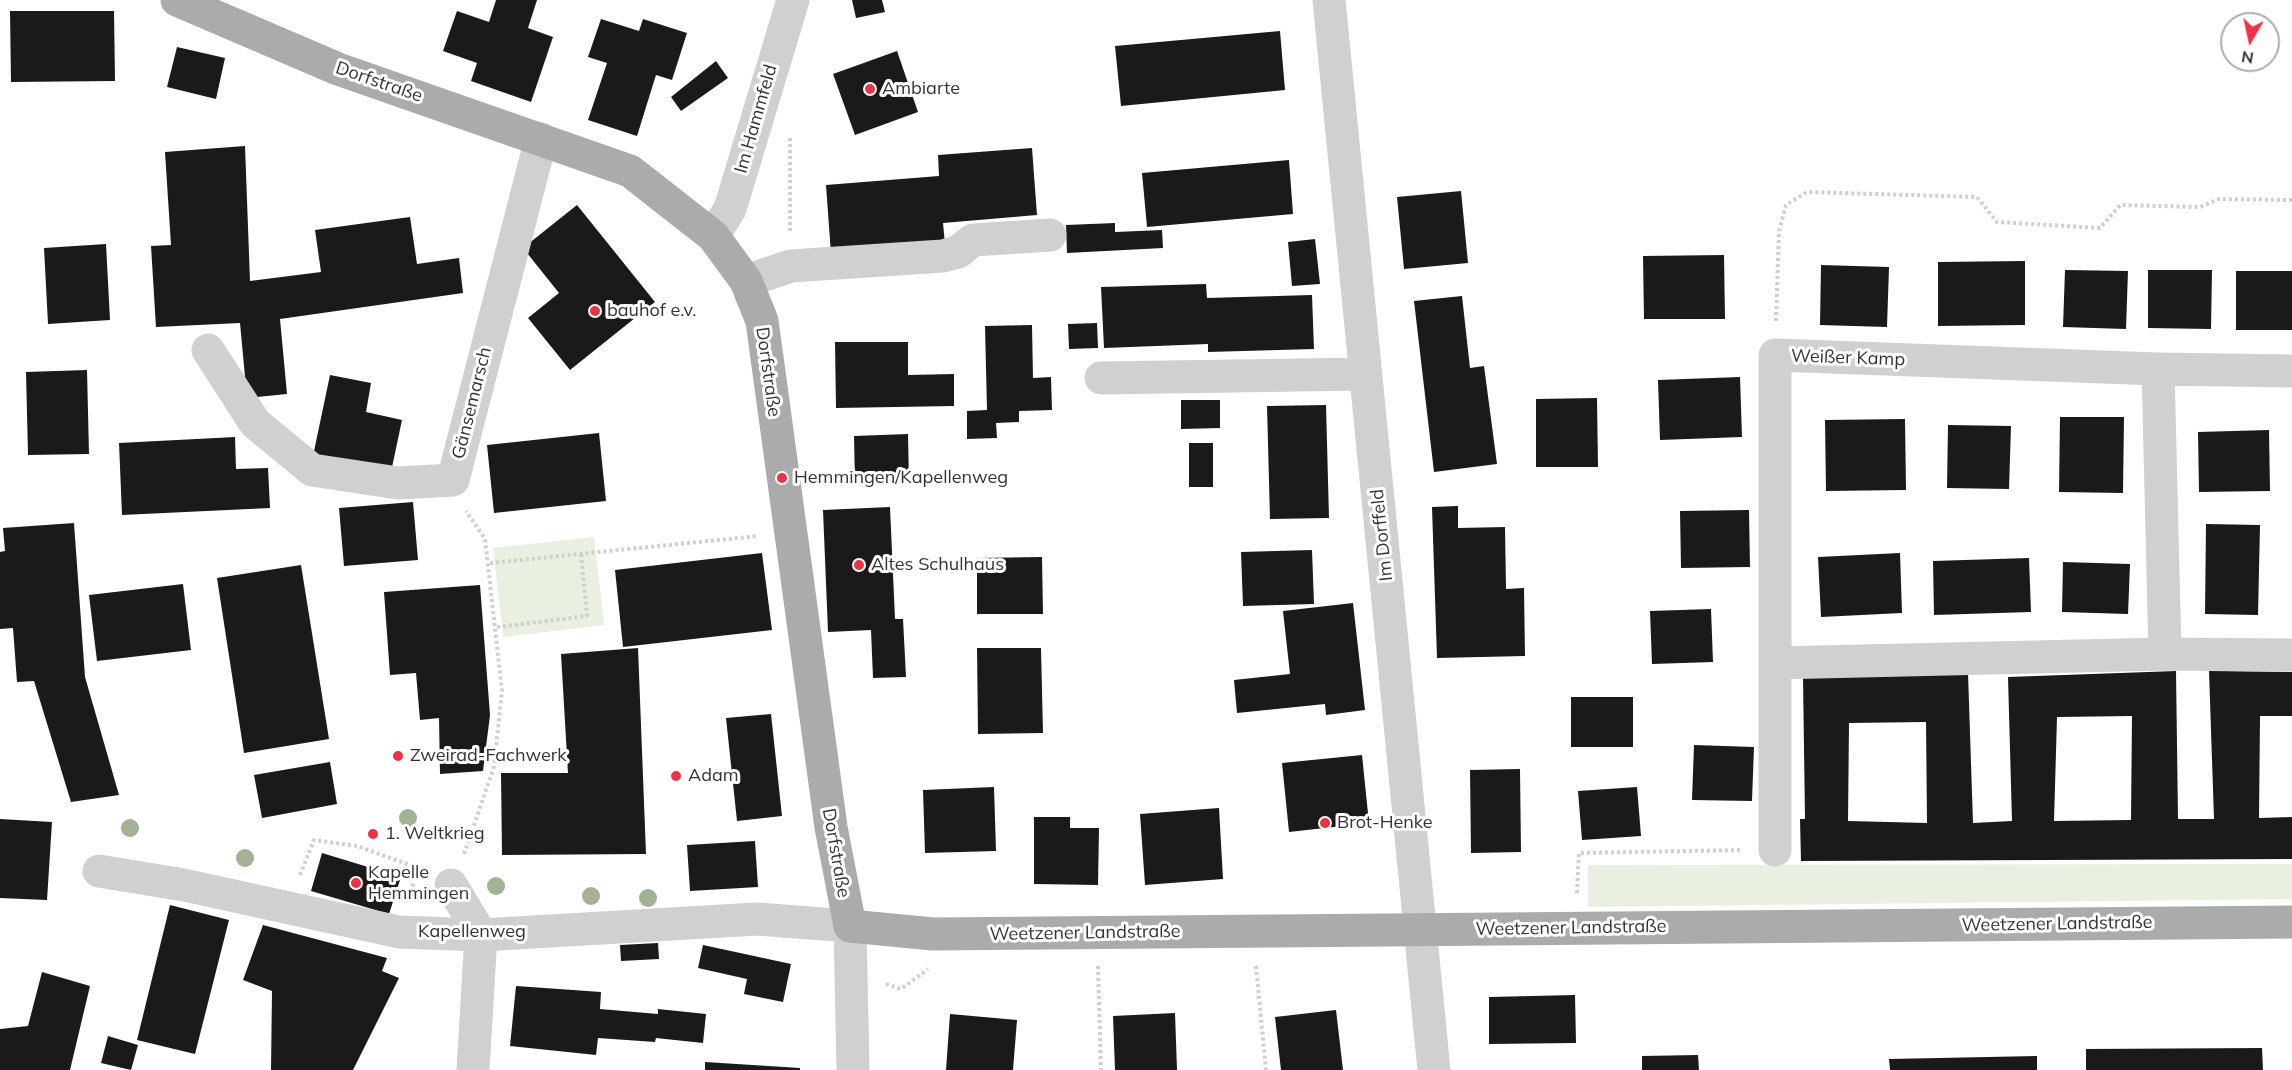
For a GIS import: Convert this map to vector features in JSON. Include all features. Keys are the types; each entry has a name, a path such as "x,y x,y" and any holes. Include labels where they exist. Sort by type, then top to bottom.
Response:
{"main road":[{"name":"Dorfstraße","path":"177,0 338,69 630,171 713,236 746,281 762,321 789,534 834,848 850,927"},
{"name":"Weetzener Landstraße","path":"850,927 933,934 2292,922"}],"street":[{"name":"Im Hammfeld","path":"713,236 730,209 793,0"},
{"name":"Im Dorffeld","path":"1329,0 1434,1070"},
{"name":"Gänsemarsch","path":"208,351 255,423 312,470 398,483 453,480 541,139"},
{"path":"746,281 791,266 943,255 958,252 973,240 1050,234"},
{"name":"Weißer Kamp","path":"1775,850 1775,355 2158,369 2292,371"},
{"path":"2158,369 2165,654"},
{"path":"1101,378 1366,374"},
{"path":"1775,663 2165,654 2292,655"},
{"name":"Kapellenweg","path":"99,871 184,885 399,932 481,935 757,919 808,921 850,927"},
{"path":"451,885 481,935 473,1070"},
{"name":"Dorfstraße","path":"850,927 853,974 853,1070"}],"path":[{"path":"790,129 791,266"},
{"path":"1775,355 1779,231 1786,205 1807,192 1977,197 1997,222 2100,228 2120,206 2200,207 2218,199 2292,200"},
{"path":"286,907 314,840 357,846 419,867 451,885 484,802 494,767 502,691 497,627 485,539 457,498 453,480"},
{"path":"490,563 789,534"},
{"path":"497,627 587,616 581,553"},
{"path":"1576,928 1579,853 1775,850"},
{"path":"1256,961 1266,1070"},
{"path":"1098,963 1101,1070"},
{"path":"853,974 901,989 931,967"}],"green space":[{"path":"594,537 604,625 503,637 493,548"},
{"path":"2292,864 2292,899 1588,907 1588,865"}],"building":[{"path":"496,0 537,0 528,28 553,37 531,102 471,81 477,63 443,51 457,11 489,22"},
{"path":"852,0 882,0 885,12 856,18"},
{"path":"10,11 114,11 115,81 11,82"},
{"path":"601,19 639,31 643,19 687,33 672,80 656,75 637,136 588,120 607,63 588,57"},
{"path":"1280,31 1285,90 1121,106 1115,46"},
{"path":"177,47 225,58 216,99 167,87"},
{"path":"897,51 918,112 855,135 833,74"},
{"path":"716,61 728,78 681,111 671,97"},
{"path":"245,146 250,281 321,272 315,230 410,217 417,264 459,258 463,293 280,319 287,394 247,398 240,323 156,327 151,246 171,245 165,152"},
{"path":"1032,148 1037,215 943,223 945,244 831,254 826,185 939,176 938,155"},
{"path":"1289,160 1293,214 1147,227 1142,173"},
{"path":"1461,191 1468,263 1404,269 1397,197"},
{"path":"577,205 655,302 570,370 528,318 559,293 523,248"},
{"path":"1115,223 1115,232 1162,230 1163,248 1067,253 1066,225"},
{"path":"1315,239 1320,284 1292,286 1288,242"},
{"path":"106,244 110,320 48,324 44,248"},
{"path":"1724,255 1725,319 1644,319 1643,256"},
{"path":"2025,261 2025,325 1938,326 1938,262"},
{"path":"1821,265 1889,267 1887,327 1820,325"},
{"path":"2065,270 2128,271 2126,329 2063,327"},
{"path":"2148,270 2212,270 2211,329 2148,328"},
{"path":"2236,271 2292,271 2292,330 2236,330"},
{"path":"1206,284 1207,298 1312,295 1314,349 1208,352 1208,344 1104,348 1101,287"},
{"path":"1462,296 1470,368 1484,366 1497,464 1434,472 1414,301"},
{"path":"1097,323 1098,348 1069,349 1068,324"},
{"path":"1032,325 1033,378 1051,377 1052,410 1019,411 1019,422 996,423 997,438 967,439 967,411 987,410 985,326"},
{"path":"835,342 908,342 908,375 954,374 954,406 836,408"},
{"path":"87,370 89,454 28,455 26,372"},
{"path":"330,375 371,383 366,412 402,420 391,472 313,456"},
{"path":"1740,377 1742,437 1660,440 1658,380"},
{"path":"1597,398 1598,467 1536,467 1536,399"},
{"path":"1181,400 1220,400 1220,428 1181,429"},
{"path":"1326,405 1329,518 1270,519 1267,406"},
{"path":"2060,417 2124,417 2123,493 2059,492"},
{"path":"1905,419 1906,490 1826,491 1825,420"},
{"path":"1948,425 2011,426 2009,489 1947,488"},
{"path":"2269,430 2270,491 2199,492 2198,432"},
{"path":"599,433 606,501 494,513 487,445"},
{"path":"908,434 909,483 855,484 854,436"},
{"path":"235,437 236,469 268,468 270,508 122,515 119,443"},
{"path":"1189,443 1213,443 1213,487 1189,487"},
{"path":"413,502 418,560 344,566 339,508"},
{"path":"1458,506 1458,528 1505,527 1506,589 1524,588 1525,656 1437,658 1432,507"},
{"name":"Altes Schulhaus","path":"890,507 895,619 903,619 906,677 873,678 871,630 828,632 823,510"},
{"path":"1749,510 1750,567 1681,568 1680,511"},
{"path":"74,523 85,677 119,795 71,802 34,681 17,682 13,628 0,629 0,552 5,551 3,528"},
{"path":"2206,524 2260,525 2258,615 2205,614"},
{"path":"1312,550 1314,604 1243,606 1241,552"},
{"path":"762,553 772,630 623,647 615,570"},
{"path":"1900,553 1902,613 1821,617 1818,557"},
{"path":"1042,557 1043,614 977,614 977,558"},
{"path":"2029,558 2031,612 1934,615 1933,561"},
{"path":"2063,562 2130,564 2128,614 2062,612"},
{"path":"301,565 329,739 244,753 217,578"},
{"path":"183,584 191,650 97,661 89,595"},
{"path":"480,585 490,715 483,771 440,774 439,718 420,720 416,673 390,675 384,592"},
{"path":"1353,603 1365,710 1326,715 1325,704 1237,713 1234,680 1290,674 1283,611"},
{"path":"1711,609 1713,662 1652,664 1650,611"},
{"path":"638,648 646,854 502,855 501,773 568,773 561,654"},
{"path":"977,648 1041,648 1043,733 978,734"},
{"path":"2176,671 2178,819 2214,819 2209,671 2292,672 2292,716 2260,716 2259,818 2292,817 2292,859 1801,861 1800,819 1805,819 1803,678 1968,673 1973,823 2012,821 2008,677","holes":["2132,716 2131,820 2054,821 2057,717","1926,722 1927,823 1848,821 1849,723"]},
{"path":"1571,697 1633,697 1633,747 1571,747"},
{"path":"771,714 782,816 737,821 726,718"},
{"path":"1694,745 1754,747 1752,801 1692,800"},
{"path":"1362,755 1369,823 1289,832 1282,763"},
{"path":"330,762 337,804 262,818 254,775"},
{"path":"1520,769 1521,852 1471,853 1470,770"},
{"path":"994,787 996,851 925,853 923,790"},
{"path":"1637,787 1641,836 1582,840 1578,791"},
{"path":"1219,808 1223,879 1145,885 1140,814"},
{"path":"1034,817 1070,817 1070,828 1099,828 1098,885 1034,884"},
{"path":"0,819 52,822 47,900 0,898"},
{"path":"755,841 758,887 690,891 687,845"},
{"name":"Kapelle Hemmingen","path":"322,853 401,877 389,914 311,891"},
{"path":"170,905 229,920 195,1054 137,1040"},
{"path":"263,925 387,958 382,971 399,978 353,1070 271,1070 272,991 243,980"},
{"path":"658,943 659,959 621,961 620,945"},
{"path":"703,945 791,964 783,1002 744,994 747,979 698,968"},
{"path":"42,972 90,986 70,1070 0,1070 0,1029 28,1026"},
{"path":"516,986 601,992 600,1009 658,1014 658,1009 706,1014 703,1043 656,1038 655,1042 598,1038 596,1055 510,1046"},
{"path":"1575,995 1576,1043 1489,1044 1489,997"},
{"path":"1336,1010 1343,1070 1281,1070 1275,1017"},
{"path":"1175,1013 1177,1070 1115,1070 1113,1016"},
{"path":"950,1014 1017,1020 1013,1070 946,1070"},
{"path":"108,1036 138,1045 131,1070 101,1063"},
{"path":"2262,1048 2263,1070 2086,1070 2086,1049"},
{"path":"1698,1055 1699,1070 1642,1070 1642,1056"},
{"path":"2037,1056 2037,1070 1890,1070 1889,1059"},
{"path":"705,1062 800,1068 800,1070 705,1070"}],"place":[{"name":"Ambiarte","path":"870,89"},
{"name":"bauhof e.v.","path":"595,311"},
{"name":"Hemmingen/Kapellenweg","path":"782,478"},
{"name":"Altes Schulhaus","path":"859,565"},
{"name":"Zweirad-Fachwerk","path":"398,756"},
{"name":"Adam","path":"676,776"},
{"name":"Brot-Henke","path":"1325,823"},
{"name":"1. Weltkrieg","path":"373,834"},
{"name":"Kapelle Hemmingen","path":"356,883"}]}
